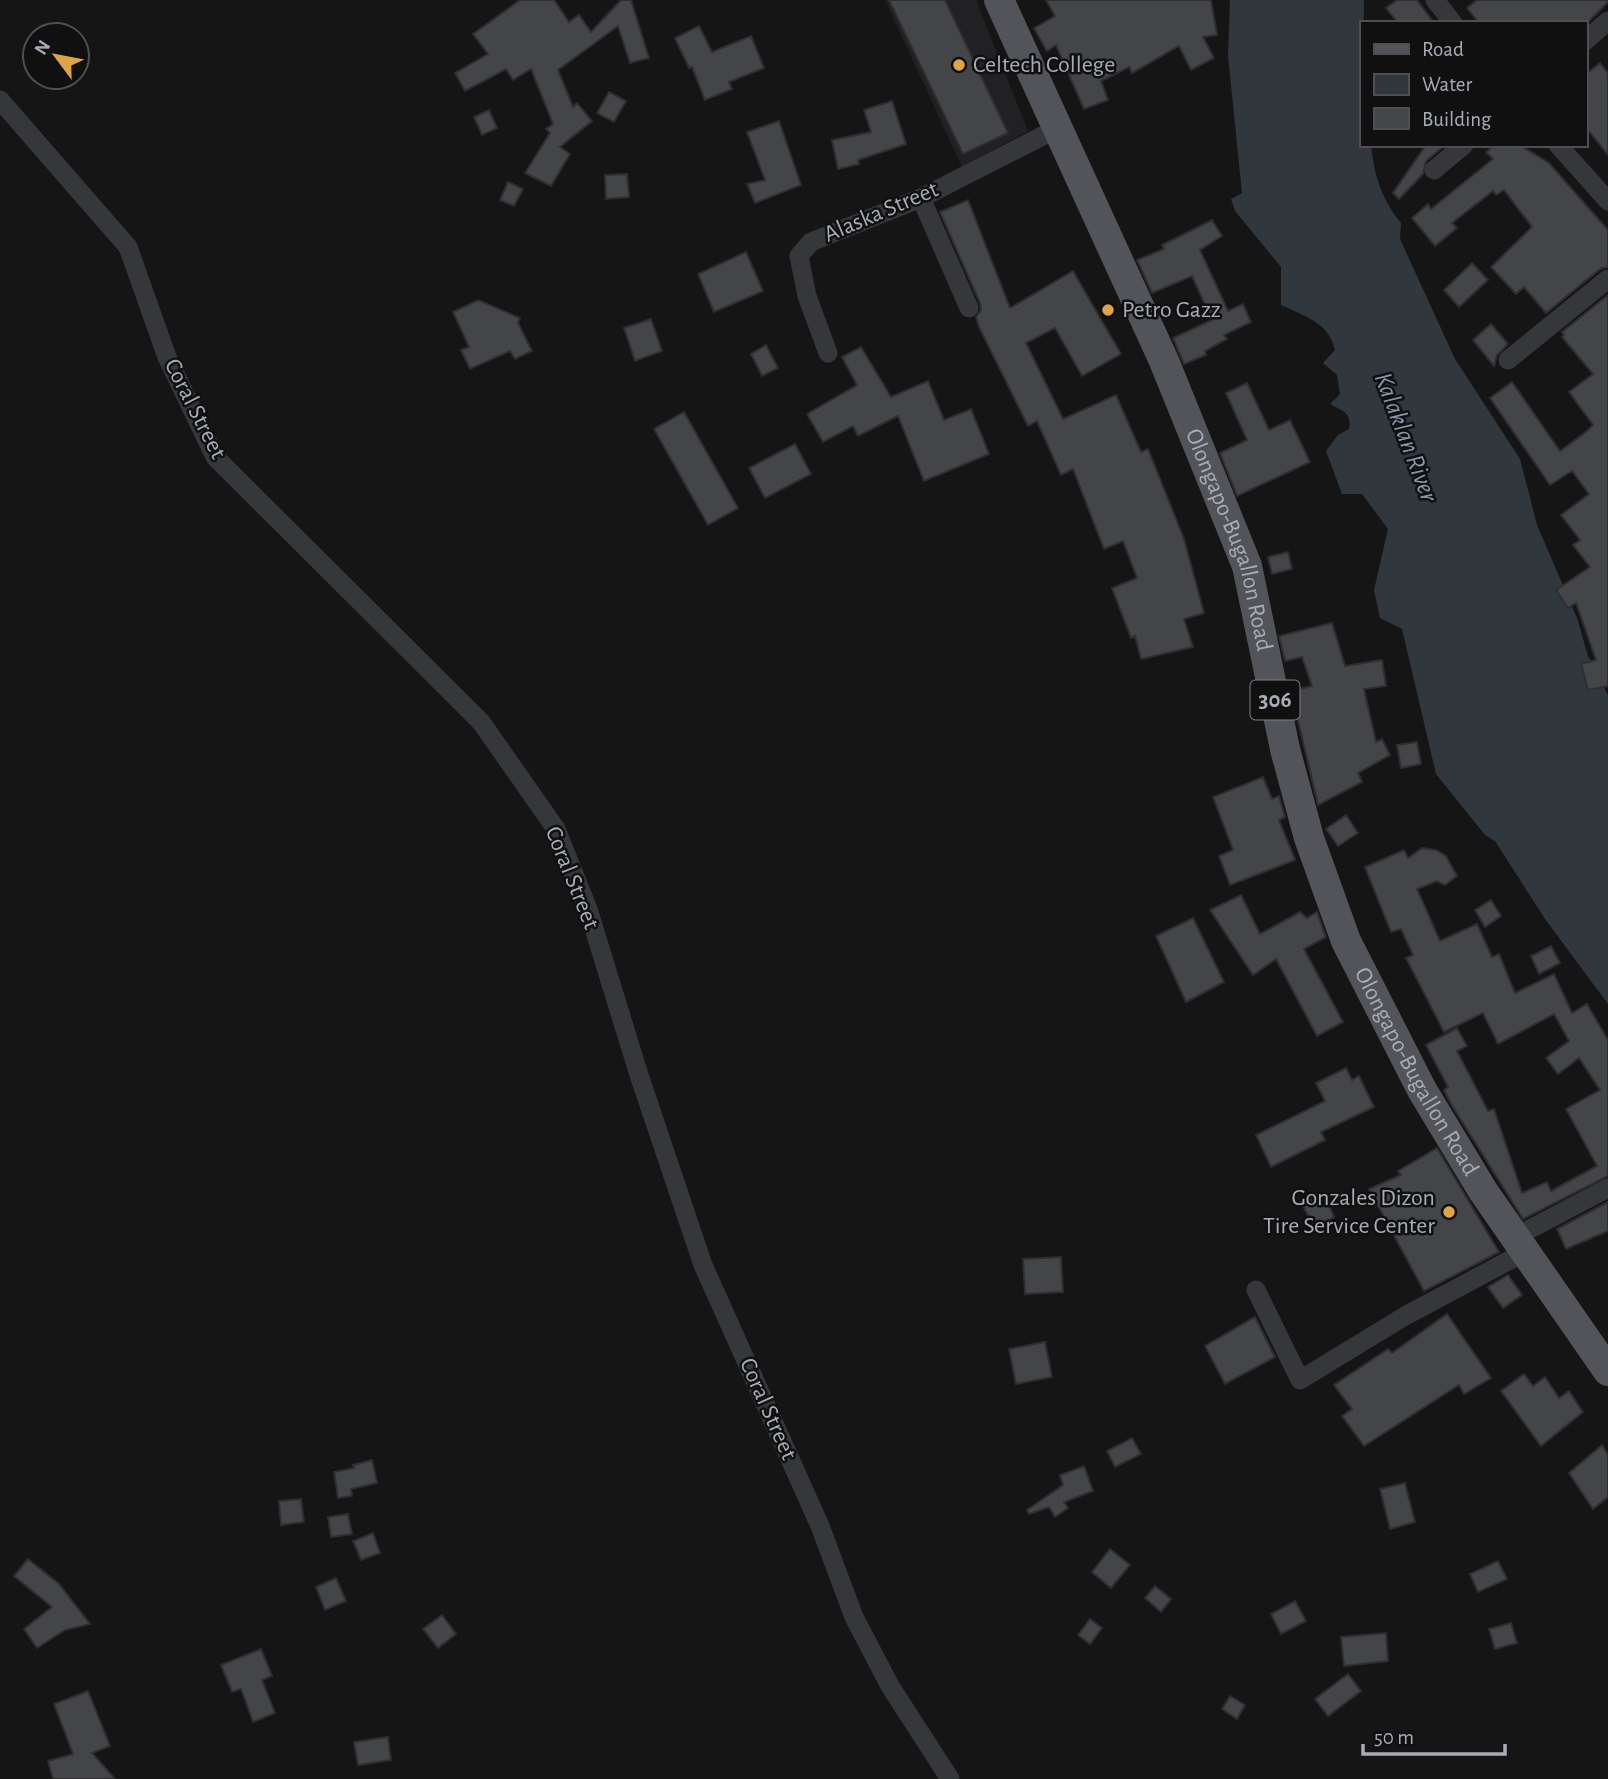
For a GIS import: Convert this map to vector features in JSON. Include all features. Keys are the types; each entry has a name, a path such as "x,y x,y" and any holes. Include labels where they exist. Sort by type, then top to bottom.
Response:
{"main road":[{"name":"Olongapo-Bugallon Road","path":"999,0 1164,360 1247,566 1285,749 1305,825 1346,941 1422,1090 1518,1245 1608,1371"}],"street":[{"path":"1435,0 1451,21"},
{"path":"1587,39 1608,21"},
{"name":"Coral Street","path":"0,100 128,247 167,357 215,457 481,722 556,829 588,909 639,1075 704,1265 820,1526 854,1617 890,1686 950,1779"},
{"name":"Alaska Street","path":"828,352 807,296 799,256 811,242 922,198 1058,128"},
{"path":"1434,170 1462,147"},
{"path":"1560,147 1608,201"},
{"path":"922,198 969,308"},
{"path":"1508,360 1608,279"},
{"path":"1256,1290 1300,1380 1608,1188"}],"shaded area":[{"name":"Celtech College","path":"885,0 976,0 1028,131 962,167"}],"water":[{"name":"Kalaklan River","path":"1230,0 1364,0 1364,21 1360,21 1360,147 1371,147 1380,187 1401,223 1400,239 1455,359 1520,459 1537,525 1577,618 1588,656 1608,695 1608,1004 1545,919 1495,841 1485,835 1436,774 1402,629 1380,618 1374,590 1388,529 1362,494 1342,494 1326,451 1338,435 1349,429 1350,424 1346,413 1330,404 1340,394 1337,375 1323,363 1335,350 1332,341 1315,322 1281,305 1281,267 1235,211 1231,199 1242,193 1228,56"}],"building":[{"path":"520,0 554,0 569,22 579,15 591,32 621,0 631,0 649,58 630,63 618,26 558,70 573,107 577,103 592,121 560,147 570,154 551,186 525,173 550,133 546,129 553,124 531,69 513,80 506,69 465,91 455,73 488,54 473,34"},
{"name":"Celtech College","path":"889,0 945,0 1008,133 963,154"},
{"path":"1046,0 1211,0 1217,35 1203,37 1214,58 1191,70 1179,46 1132,73 1129,67 1101,81 1108,100 1084,109 1056,45 1047,51 1034,28 1055,16"},
{"path":"1397,0 1417,0 1433,21 1396,21 1386,8"},
{"path":"1477,0 1608,0 1587,23 1477,21 1467,8"},
{"path":"699,26 712,52 751,36 764,68 729,82 732,89 705,100 692,67 689,68 675,38"},
{"path":"1600,63 1608,73 1608,155 1587,129 1587,73"},
{"path":"609,92 626,101 614,122 597,113"},
{"path":"892,101 906,144 858,160 859,164 838,169 832,140 871,132 864,110"},
{"path":"489,110 497,128 482,135 474,117"},
{"path":"779,121 801,185 755,203 747,184 765,180 747,132"},
{"path":"1425,147 1443,147 1426,161 1423,174 1399,199 1393,193"},
{"path":"1492,147 1523,147 1549,163 1608,230 1608,267 1600,269 1546,313 1524,287 1516,294 1491,267 1532,227 1504,190 1496,195 1493,191 1452,223 1457,228 1435,246 1412,218 1428,204 1431,209 1493,159 1486,152"},
{"path":"627,174 629,197 606,199 605,175"},
{"path":"508,182 523,189 514,206 500,200"},
{"path":"968,200 1010,308 1073,271 1121,354 1082,376 1055,328 1026,343 1063,419 1116,395 1141,452 1148,449 1184,539 1204,613 1184,619 1193,647 1141,659 1135,636 1131,638 1112,588 1137,578 1123,541 1104,549 1073,469 1061,475 1037,421 1028,426 979,327 976,317 981,310 980,303 940,212"},
{"path":"1212,220 1222,236 1200,250 1228,311 1243,304 1251,322 1224,335 1227,339 1205,351 1206,355 1184,364 1173,338 1212,320 1192,276 1152,293 1137,260 1164,249 1162,245"},
{"path":"746,252 763,291 714,312 698,274"},
{"path":"1472,263 1488,280 1459,307 1444,290"},
{"path":"1608,295 1608,686 1588,690 1581,664 1596,660 1576,603 1568,608 1556,590 1590,567 1573,545 1580,540 1561,515 1589,494 1572,471 1550,485 1490,398 1512,382 1560,451 1587,431 1593,425 1569,392 1593,374 1562,337 1562,332"},
{"path":"478,300 520,318 518,323 532,351 515,359 510,351 470,369 461,350 469,347 453,312"},
{"path":"651,319 662,351 635,361 624,328"},
{"path":"1491,324 1508,344 1497,355 1494,366 1473,340"},
{"path":"766,345 778,368 762,376 751,354"},
{"path":"861,347 891,397 928,381 944,420 971,409 989,454 924,481 898,416 858,436 853,426 823,442 807,414 857,385 842,357"},
{"path":"1247,383 1269,430 1290,420 1310,462 1237,496 1220,453 1247,440 1226,393"},
{"path":"684,412 738,508 708,525 654,429"},
{"path":"795,444 811,474 765,498 749,468"},
{"path":"1288,552 1292,569 1272,574 1268,557"},
{"path":"1332,623 1345,666 1382,660 1386,686 1364,689 1376,742 1382,739 1390,755 1358,773 1362,782 1318,805 1291,691 1312,686 1302,657 1285,661 1279,636"},
{"path":"1417,742 1421,764 1401,768 1397,745"},
{"path":"1263,777 1272,799 1279,796 1285,817 1279,820 1295,860 1230,885 1219,856 1233,850 1213,797"},
{"path":"1346,815 1358,833 1338,846 1326,829"},
{"path":"1422,848 1436,850 1446,856 1457,876 1445,885 1437,881 1417,889 1440,941 1477,924 1492,957 1499,954 1515,993 1554,974 1572,1013 1587,1004 1608,1040 1608,1176 1523,1219 1451,1104 1444,1090 1448,1087 1426,1045 1457,1028 1467,1046 1457,1051 1488,1111 1494,1109 1522,1193 1547,1182 1551,1191 1597,1166 1566,1109 1600,1090 1579,1058 1558,1074 1546,1058 1569,1041 1554,1014 1498,1044 1483,1013 1444,1032 1406,958 1413,955 1401,929 1391,932 1365,867 1404,850 1408,858"},
{"path":"1241,895 1260,934 1300,912 1307,918 1317,912 1326,937 1304,949 1343,1022 1317,1036 1276,959 1253,975 1210,910"},
{"path":"1491,900 1501,916 1485,927 1475,910"},
{"path":"1193,918 1224,982 1186,1002 1156,936"},
{"path":"1551,946 1560,963 1539,974 1531,956"},
{"path":"1346,1068 1352,1080 1359,1076 1374,1107 1321,1132 1325,1140 1271,1167 1256,1135 1325,1101 1316,1083"},
{"path":"1437,1148 1499,1252 1424,1291 1369,1189 1401,1175 1398,1171"},
{"path":"1324,1193 1334,1217 1315,1229 1302,1204"},
{"path":"1608,1202 1608,1231 1566,1249 1557,1229"},
{"path":"1061,1257 1063,1292 1025,1294 1023,1259"},
{"path":"1508,1275 1522,1295 1503,1308 1488,1287"},
{"path":"1447,1314 1491,1378 1464,1394 1459,1385 1364,1446 1342,1416 1352,1409 1334,1385 1388,1349 1392,1353"},
{"path":"1255,1317 1275,1357 1225,1384 1205,1346"},
{"path":"1045,1342 1052,1377 1016,1384 1009,1349"},
{"path":"1524,1374 1533,1386 1545,1377 1559,1398 1569,1391 1583,1412 1541,1446 1501,1391"},
{"path":"1132,1438 1141,1454 1115,1467 1107,1451"},
{"path":"1602,1445 1608,1455 1608,1497 1593,1509 1569,1473"},
{"path":"372,1460 377,1483 351,1489 352,1496 338,1498 334,1472 354,1468 353,1465"},
{"path":"1084,1466 1093,1491 1064,1502 1068,1508 1055,1517 1049,1507 1029,1514 1027,1510 1063,1485 1060,1475"},
{"path":"1405,1483 1415,1522 1390,1529 1380,1489"},
{"path":"301,1499 304,1522 281,1525 279,1501"},
{"path":"348,1514 352,1534 331,1537 328,1517"},
{"path":"373,1533 380,1553 361,1560 353,1541"},
{"path":"1110,1549 1130,1565 1111,1588 1092,1572"},
{"path":"28,1559 59,1584 90,1624 65,1630 37,1648 24,1629 52,1607 14,1576"},
{"path":"1498,1561 1507,1579 1478,1592 1470,1574"},
{"path":"336,1578 346,1601 325,1610 316,1587"},
{"path":"1155,1586 1171,1599 1161,1612 1145,1598"},
{"path":"1295,1601 1306,1621 1281,1634 1271,1614"},
{"path":"442,1615 456,1634 438,1648 423,1629"},
{"path":"1090,1619 1102,1628 1090,1644 1078,1635"},
{"path":"1511,1623 1517,1643 1495,1649 1489,1629"},
{"path":"1386,1633 1388,1661 1344,1666 1341,1637"},
{"path":"261,1649 272,1676 262,1680 275,1713 253,1722 241,1689 232,1692 221,1665"},
{"path":"1348,1674 1361,1691 1328,1716 1315,1699"},
{"path":"88,1691 110,1746 92,1753 115,1779 53,1779 48,1761 73,1754 54,1704"},
{"path":"1230,1696 1245,1705 1237,1719 1222,1709"},
{"path":"388,1737 391,1760 358,1765 354,1742"}],"place":[{"name":"Celtech College","path":"959,65"},
{"name":"Petro Gazz","path":"1108,310"},
{"name":"Gonzales Dizon Tire Service Center","path":"1449,1212"}]}
